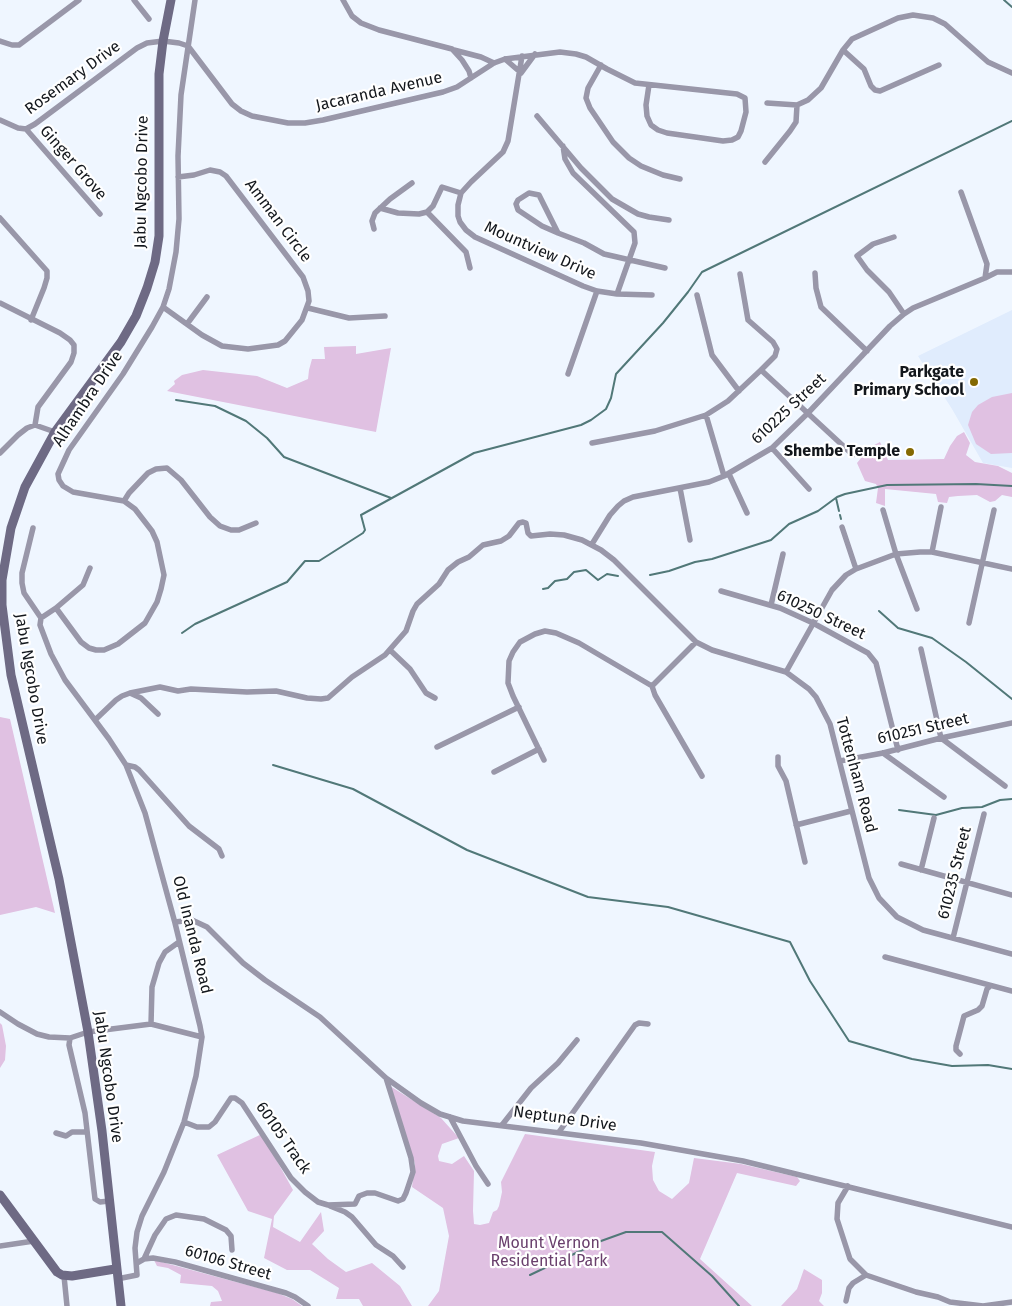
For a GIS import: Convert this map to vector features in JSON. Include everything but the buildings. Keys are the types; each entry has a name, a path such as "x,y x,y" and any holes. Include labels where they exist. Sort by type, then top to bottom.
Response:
{"main road":[{"name":"Jabu Ngcobo Drive","path":"121,1306 116,1274 102,1131 88,1032 63,898 11,675 2,605 2,580 6,549 16,509 38,461 55,432 120,342 136,316 155,262 159,236 158,103 163,42 171,0"},
{"path":"0,1195 57,1272 64,1276 116,1274"}],"street":[{"path":"0,41 19,45 79,0"},
{"path":"134,0 149,20"},
{"name":"Alhambra Drive","path":"124,501 73,492 63,486 58,474 69,450 122,374 163,307 169,289 176,252 179,219 178,178 181,95 195,0"},
{"path":"343,0 352,16 361,24 482,57 494,63"},
{"path":"767,103 797,105 815,94 852,39 898,18 913,15 921,15 945,24 988,62 1012,73"},
{"path":"163,42 180,43 188,46"},
{"name":"Rosemary Drive","path":"0,120 18,128 26,129 137,48 148,43 163,42"},
{"name":"Jacaranda Avenue","path":"188,46 232,104 252,116 288,123 305,124 443,92 457,87 494,63 505,59 560,52 576,54 593,60 622,77 635,82 737,94 745,98 746,112 738,137 723,141 658,130 651,124 647,116 646,105 649,85"},
{"path":"452,49 462,60 471,78"},
{"path":"843,50 864,69 871,86 875,90 880,91 939,65"},
{"path":"520,74 535,54"},
{"path":"380,208 409,215 427,212 433,206 442,187 461,193 470,182 503,152 508,141 522,56"},
{"path":"505,59 520,74"},
{"path":"601,65 588,88 586,98 590,108 608,135 622,152 641,166 663,175 680,179"},
{"path":"764,162 796,122 797,105"},
{"path":"537,116 587,175 612,199 638,214 649,218 669,220"},
{"name":"Ginger Grove","path":"26,129 100,214"},
{"path":"563,146 564,159 573,173 634,232 635,244 617,294"},
{"name":"Amman Circle","path":"178,178 210,170 220,172 226,176 303,277 308,291 308,308"},
{"path":"374,229 372,217 380,208 412,183"},
{"path":"961,192 987,264 985,278"},
{"name":"Mountview Drive","path":"461,193 458,216 466,230 474,237 597,291 617,294 652,295"},
{"path":"558,233 538,195 528,193 518,200 516,204 518,210 525,216 558,233 584,243 604,254 665,268"},
{"path":"427,212 466,252 470,268"},
{"path":"0,218 46,271 47,278 44,288 30,320"},
{"path":"894,237 872,244 857,256 866,270 889,292 904,314"},
{"name":"610225 Street","path":"592,544 610,515 624,501 633,497 709,482 727,475 772,448 808,414 890,326 904,314 998,272 1012,272"},
{"path":"815,273 816,288 821,307 867,352"},
{"path":"592,443 655,431 706,416 728,401 775,356 777,349 773,342 748,320 740,274"},
{"path":"568,374 597,291"},
{"path":"697,295 712,355 739,391"},
{"path":"188,324 207,297"},
{"path":"0,303 60,334 74,345 71,362 38,407 35,425"},
{"path":"163,307 222,346 248,349 278,346 292,334 308,308 349,318 385,316"},
{"path":"761,370 853,455"},
{"path":"706,416 727,475 747,513"},
{"path":"0,453 26,428 35,425 55,432"},
{"path":"772,448 809,489"},
{"path":"56,608 82,642 89,648 96,650 104,650 118,644 145,623 151,615 161,590 164,575 161,556 152,531 135,509 124,501 148,473 161,467 173,472 210,517 220,526 231,530 239,530 256,523"},
{"path":"680,488 690,540"},
{"path":"932,552 941,507"},
{"path":"883,510 896,554 917,609"},
{"path":"969,623 994,510"},
{"name":"Tottenham Road","path":"390,650 406,632 413,611 418,604 439,584 448,570 458,562 469,557 483,545 501,541 509,536 521,523 526,524 529,534 534,536 564,534 592,544 614,560 696,642 712,650 786,672 816,697 830,724 868,878 879,898 897,917 923,930 1012,954"},
{"path":"842,527 856,569"},
{"path":"33,528 22,573 22,583 24,593 41,618 83,585 90,568"},
{"path":"786,672 838,581 856,569 896,554 932,552 1012,569"},
{"path":"770,605 783,554"},
{"name":"610250 Street","path":"720,591 780,608 858,647 873,658 898,750"},
{"name":"Old Inanda Road","path":"41,618 40,625 51,654 65,680 126,765 145,812 175,922 202,1037 196,1076 184,1122 164,1172 139,1225 135,1248 137,1263"},
{"path":"544,760 508,683 509,661 512,652 520,642 535,634 545,632 556,633 569,638 652,686 654,695 702,776"},
{"path":"652,686 696,642"},
{"path":"922,649 942,738 1005,786"},
{"path":"95,720 122,696 154,688 166,687 178,691 191,689 247,692 276,691 322,700 333,695 346,681 390,650 410,669 426,693 435,698"},
{"path":"130,693 141,698 158,714"},
{"path":"437,747 519,707"},
{"name":"610251 Street","path":"840,761 883,754 942,738 1012,723"},
{"path":"494,772 539,749"},
{"path":"883,754 944,797"},
{"path":"778,757 778,766 786,781 805,862"},
{"path":"126,765 139,770 189,826 219,849 222,856"},
{"path":"796,825 851,811"},
{"name":"610235 Street","path":"953,938 984,814"},
{"path":"921,870 934,818"},
{"path":"901,864 1012,895"},
{"name":"Neptune Drive","path":"175,922 192,920 207,927 243,963 320,1017 386,1078 421,1104 440,1114 463,1121 641,1143 726,1158 1012,1227"},
{"path":"152,1024 151,992 159,963 165,952 180,942"},
{"path":"884,957 1012,991"},
{"path":"960,1054 956,1050 956,1046 964,1016 978,1010 982,1006 987,989 990,986"},
{"path":"0,1012 37,1034 49,1037 70,1038 88,1032 152,1024 202,1037"},
{"path":"559,1132 635,1025 639,1023 648,1024"},
{"path":"70,1038 69,1045 85,1113 95,1199 100,1202 109,1201"},
{"path":"502,1125 531,1088 558,1062 577,1040"},
{"path":"328,1205 355,1204 359,1196 367,1193 374,1193 398,1201 406,1193 413,1172 411,1158 386,1078"},
{"name":"60105 Track","path":"184,1122 209,1127 215,1122 231,1098 242,1102 291,1178 318,1202 345,1212 352,1217 376,1246 392,1256 403,1267"},
{"path":"450,1117 476,1166 488,1184"},
{"path":"56,1133 66,1136 72,1132 86,1132"},
{"path":"848,1186 838,1203 837,1219 850,1259 866,1275 950,1302 983,1306 1012,1302"},
{"path":"116,1274 137,1275 137,1263 144,1259 155,1235 166,1219 176,1215 204,1219 226,1230 231,1236 232,1250"},
{"path":"0,1246 34,1241"},
{"name":"60106 Street","path":"144,1259 161,1258 286,1293 308,1306"},
{"path":"846,1301 849,1288 853,1283 866,1275"},
{"path":"64,1276 67,1306"}],"shaded area":[{"name":"Parkgate Primary School","path":"1012,310 1012,468 983,463 952,409 918,356"}],"green space":[{"path":"356,346 356,354 391,348 376,432 167,391 175,384 174,381 182,375 203,370 257,376 287,388 308,379 312,359 325,359 324,347"},
{"path":"1012,393 1012,453 991,454 976,444 968,425 972,412 978,405 992,397"},
{"path":"964,432 970,443 966,455 975,462 998,466 1012,473 1012,497 1002,495 995,501 990,502 977,495 958,496 949,497 947,503 938,502 936,494 885,489 885,506 876,503 878,488 876,484 865,481 857,463 870,447 880,442 888,460 944,459 957,436"},
{"path":"0,717 10,719 55,913 36,907 0,915"},
{"path":"0,1023 6,1046 5,1060 0,1068"},
{"name":"Mount Vernon Residential Park","path":"390,1086 441,1118 459,1138 442,1144 438,1156 439,1161 452,1164 464,1156 474,1171 474,1224 489,1223 493,1212 497,1210 502,1192 501,1182 525,1134 655,1152 652,1166 653,1180 659,1191 672,1199 689,1183 694,1158 741,1164 797,1177 800,1181 796,1186 737,1173 700,1259 752,1306 428,1306 439,1291 449,1236 443,1208 412,1187 415,1164"},
{"path":"262,1134 293,1190 274,1216 273,1227 300,1242 321,1212 324,1231 312,1244 346,1272 372,1263 400,1286 412,1306 363,1306 359,1299 336,1299 339,1288 310,1270 287,1270 264,1258 272,1219 248,1211 217,1155"},
{"path":"154,1260 277,1293 292,1299 302,1306 210,1306 211,1302 222,1301 218,1291 212,1286 180,1283 181,1275 168,1268 157,1266"},
{"path":"804,1269 822,1280 822,1293 819,1301 824,1306 781,1306 797,1289"}],"waterway":[{"path":"1004,0 1012,7"},
{"path":"182,633 195,624 287,582 305,561 319,561 363,533 365,530 361,515 474,453 581,425 591,420 606,409 611,398 616,374 663,323 702,272 1012,121"},
{"path":"176,400 215,406 246,421 267,438 284,457 391,498"},
{"path":"650,575 712,559 771,540 789,524 818,511 837,497 845,494 887,485 976,484 1012,486"},
{"path":"836,498 839,511"},
{"path":"840,515 841,519"},
{"path":"543,589 548,588 555,581 567,579 574,572 586,570 598,580 607,574 618,576"},
{"path":"879,611 898,628 932,638 966,662 1012,699"},
{"path":"273,765 353,789 467,850 588,897 668,907 790,942 810,981 849,1041 912,1059 952,1066 988,1065 1012,1069"},
{"path":"899,810 936,815 962,808 982,807 1000,800 1012,799"},
{"path":"530,1275 601,1241 626,1232 662,1232 712,1276 739,1306"}],"place":[{"name":"Parkgate Primary School","path":"974,382"},
{"name":"Shembe Temple","path":"910,452"}]}
